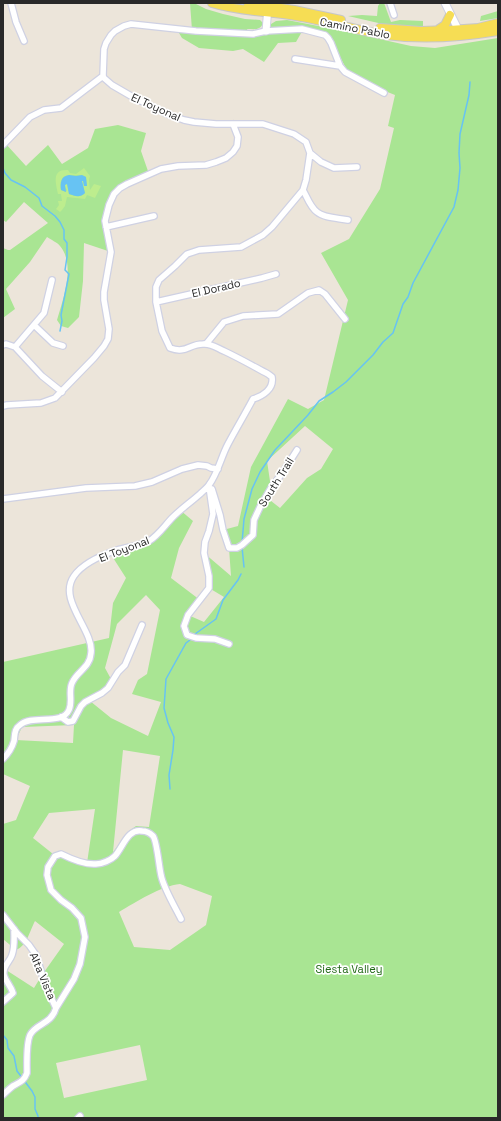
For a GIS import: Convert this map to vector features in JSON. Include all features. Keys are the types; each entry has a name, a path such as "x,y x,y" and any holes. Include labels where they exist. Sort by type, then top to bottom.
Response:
{"main road":[{"name":"Camino Pablo","path":"212,3 245,10 268,8 294,10 386,29 421,31 439,29 458,33 498,23"},
{"name":"Camino Pablo","path":"228,3 238,5 253,4 296,16 386,35 415,37 498,31"},
{"path":"439,29 447,22 450,15"}],"street":[{"path":"11,3 16,22 24,41"},
{"path":"390,3 394,15"},
{"path":"445,3 458,33"},
{"path":"266,31 268,8"},
{"path":"3,146 30,116 44,110 61,108 103,76 104,49 106,43 111,35 124,26 131,24 196,31 253,34 266,31 302,30 325,35 331,43 340,66 345,72 384,93"},
{"path":"295,59 340,66"},
{"name":"El Toyonal","path":"103,76 119,90 174,116 194,122 263,124 302,138 306,142 310,153"},
{"path":"3,406 41,403 55,398 104,346 109,335 104,292 111,252 105,221 112,197 116,191 127,184 170,166 206,165 226,158 237,146 238,141 233,124"},
{"path":"310,153 321,162 334,168 357,167"},
{"path":"310,153 303,190 263,236 241,246 199,250 187,254 157,284 155,294 162,331 170,348 177,351 182,351 198,345 206,344 224,322 243,316 278,314 293,302 308,293 319,290 331,300 345,319"},
{"path":"303,190 318,213 324,216 348,220"},
{"path":"106,226 154,216"},
{"name":"El Dorado","path":"156,302 276,274"},
{"path":"15,347 44,313 52,280"},
{"path":"34,325 53,343 63,346"},
{"path":"3,345 6,344 15,347 42,376 62,392"},
{"name":"El Toyonal","path":"61,717 67,714 70,709 72,684 74,679 90,661 92,647 77,616 71,599 70,586 73,578 82,568 105,555 151,540 180,510 209,486 228,445 253,399 262,396 273,382 272,377 268,374 236,356 212,345 206,344"},
{"name":"South Trail","path":"209,486 212,491 229,548 237,548 253,535 254,520 260,507 297,450"},
{"path":"3,499 86,488 135,486 152,482 182,469 198,465 218,469"},
{"path":"209,486 212,514 209,531 205,542 204,554 209,576 208,588 188,615 184,626 187,635 196,638 215,639 229,644"},
{"path":"3,759 11,748 16,730 20,724 28,720 61,717 68,722 73,722 81,706 108,688 118,672 125,665 142,625"},
{"path":"56,1008 74,979 80,964 85,937 81,918 51,890 47,875 48,867 55,856 61,854 76,861 96,864 106,862 115,856 122,844 136,830 149,833 154,837 161,877 181,919"},
{"name":"Alta Vista","path":"3,915 36,955 46,987 56,1008 54,1014 46,1022 35,1029 30,1035 28,1045 27,1073 23,1081 13,1086 3,1095"},
{"path":"3,1002 13,993 4,974 5,967 12,956 14,929"}],"green space":[{"name":"Siesta Valley","path":"190,3 194,3 206,9 223,14 245,19 260,20 263,23 262,26 258,28 247,29 249,34 276,28 271,27 271,24 276,21 287,20 411,46 435,48 498,38 498,1118 3,1118 3,968 34,988 64,944 35,921 26,941 20,948 16,950 3,939 3,824 16,820 30,786 3,774 3,662 109,638 113,603 126,578 110,553 148,542 180,510 193,521 179,548 171,578 200,600 188,615 204,622 224,597 209,588 204,553 231,576 229,548 223,530 238,526 251,467 288,399 308,409 324,400 348,300 321,253 349,239 380,189 394,128 388,126 395,95 347,70 327,33 304,28 296,42 278,43 264,62 243,49 233,51 199,48 182,38 179,33 181,29 192,30","holes":["305,426 333,449 321,469 307,478 280,508 266,497 271,488 267,461","146,595 160,610 147,674 138,680 132,694 161,702 148,736 111,718 90,701 104,693 111,679 105,668 117,624","74,725 73,743 16,740 22,727","123,750 160,756 149,827 136,826 129,831 113,852","95,809 87,863 61,854 53,854 33,838 49,813","180,884 212,896 206,925 170,950 134,947 119,912 165,888","140,1045 147,1080 64,1098 56,1063"]},
{"path":"380,3 384,3 391,22 400,20 423,21 423,27 387,25 348,16 377,16 378,6"},
{"path":"498,11 498,18 480,21 481,16"},
{"path":"118,125 146,133 141,151 149,174 116,191 105,221 111,252 84,243 83,281 79,317 68,328 61,326 57,320 67,282 67,263 65,254 60,246 47,237 30,262 6,289 15,309 3,318 3,248 10,250 48,223 24,202 6,222 3,220 3,145 5,143 26,166 48,145 62,164 88,148 95,129"},
{"path":"84,168 90,176 90,190 94,184 101,186 95,198 87,195 85,199 67,197 65,206 60,212 56,209 59,205 58,201 62,201 61,194 58,194 56,178 57,174 63,170 68,170 70,173 76,174","holes":["69,175 86,177 87,186 84,186 83,180 82,181 85,193 83,195 77,196 69,194 67,184 64,185 67,190 66,192 61,190 62,178"]}],"water":[{"path":"69,175 82,175 86,177 87,186 84,186 82,181 85,193 83,195 77,196 69,194 67,184 65,185 66,192 61,190 62,180 64,177"}],"waterway":[{"path":"242,543 244,519 252,489 260,472 275,450 319,401 346,382 393,333 403,304 408,297 413,283 454,207 458,190 460,168 460,134 469,95 470,82"},
{"path":"3,168 11,180 25,187 39,198 42,206 55,216 64,230 64,239 67,243 65,270 69,274 61,315 62,321 60,331"},
{"path":"242,547 244,567"},
{"path":"195,634 216,619 223,600 241,574"},
{"path":"170,789 169,775 174,737 164,708 166,679 186,643 190,640"},
{"path":"3,1035 7,1040 8,1048 14,1056 17,1071 35,1097 35,1109 38,1118"}]}
